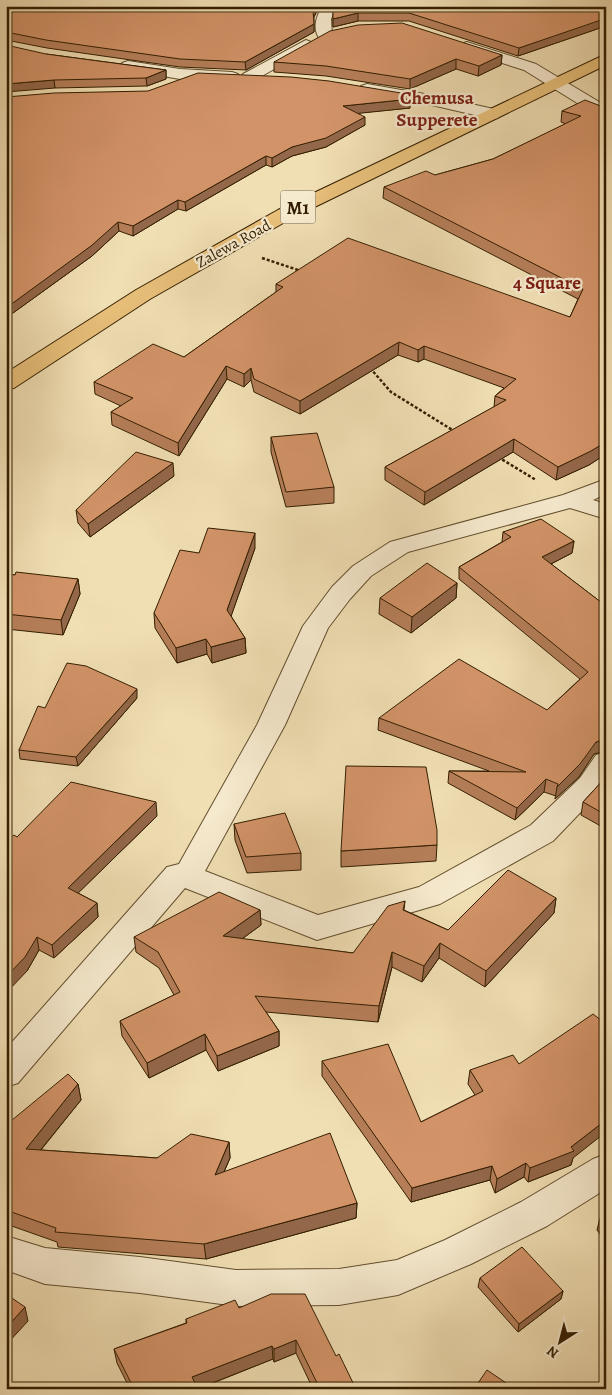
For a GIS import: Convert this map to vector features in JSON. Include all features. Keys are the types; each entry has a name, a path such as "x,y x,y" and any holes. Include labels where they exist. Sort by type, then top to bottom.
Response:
{"highway":[{"name":"Zalewa Road","path":"6,383 145,292 286,213 606,59"}],"street":[{"path":"324,35 323,19 330,6"},
{"path":"249,77 324,35 341,31"},
{"path":"448,40 530,67 588,104 606,113"},
{"path":"112,64 180,74 282,79"},
{"path":"165,88 198,75"},
{"path":"355,87 436,101 492,114"},
{"path":"187,876 271,725 316,626 341,593 362,571 399,547 571,500 606,486"},
{"path":"571,500 606,512"},
{"path":"6,1073 178,875 187,876 318,928 429,896 542,833 590,785 606,762"},
{"path":"6,1253 45,1266 140,1275 236,1288 340,1288 398,1277 458,1252 534,1214 606,1170"}],"path":[{"path":"226,246 306,273"},
{"path":"366,364 390,392 455,431"},
{"path":"496,456 571,500"}],"building":[{"path":"6,6 315,6 313,10 314,24 245,62 180,59 46,40 6,32"},
{"path":"335,6 606,6 606,17 519,48 409,13 358,13 333,19"},
{"path":"402,23 502,55 479,66 456,59 410,79 326,66 274,62 330,31 358,25"},
{"path":"6,45 46,54 166,70 146,78 54,80 6,84"},
{"path":"198,73 291,77 329,81 401,93 411,99 343,106 365,117 326,138 292,147 272,158 266,156 185,202 178,200 133,226 118,222 91,246 6,308 6,97 54,93 148,91"},
{"path":"585,100 606,108 606,442 558,467 514,439 425,492 385,467 506,400 495,396 516,379 424,346 418,350 399,342 300,401 254,379 251,368 244,374 226,366 178,443 111,412 133,398 94,382 153,344 184,357 283,287 276,284 348,238 570,317 583,289 384,187 426,171 435,175 493,159 581,116 562,111"},
{"path":"317,433 334,487 286,492 271,437"},
{"path":"136,452 173,463 88,524 76,510"},
{"path":"541,519 574,541 542,557 606,606 606,739 596,742 580,764 557,787 558,784 546,779 517,808 449,771 526,772 379,718 459,659 547,710 588,672 459,567 511,537 503,532"},
{"path":"208,528 255,533 227,610 245,638 211,647 206,639 176,648 154,613 180,550 199,553"},
{"path":"427,563 457,583 412,617 380,598"},
{"path":"16,572 78,579 61,620 6,614 6,574 15,575"},
{"path":"67,663 86,666 137,689 76,757 19,750 38,706 45,708"},
{"path":"346,766 426,767 437,830 437,845 341,851"},
{"path":"606,777 606,815 583,802"},
{"path":"71,782 156,802 68,888 97,903 52,945 37,937 25,957 6,977 6,841 14,835 17,837"},
{"path":"285,813 301,853 246,857 234,824"},
{"path":"508,870 556,898 486,971 440,943 424,966 392,952 379,1006 255,996 279,1031 217,1056 205,1034 147,1063 120,1021 180,992 158,952 134,937 219,892 260,910 223,936 353,953 388,906 405,901 403,910 448,930"},
{"path":"593,1014 606,1024 606,1120 571,1147 574,1151 530,1168 526,1163 497,1179 492,1166 412,1188 322,1061 388,1044 421,1122 483,1091 470,1070 513,1055 519,1064"},
{"path":"68,1074 78,1084 26,1149 157,1158 191,1134 229,1142 215,1175 330,1133 357,1203 204,1244 55,1232 56,1228 6,1210 6,1125"},
{"path":"606,1212 606,1221 601,1214"},
{"path":"522,1247 563,1291 519,1324 480,1278"},
{"path":"6,1294 25,1307 6,1328"},
{"path":"271,1294 305,1294 336,1356 339,1354 356,1389 320,1389 296,1340 274,1349 272,1346 192,1377 198,1389 134,1389 114,1349 187,1323 186,1319 235,1300 239,1308"},
{"path":"487,1370 515,1389 474,1389"},
{"path":"606,1380 606,1389 599,1389"}],"district":[{"name":"Chemusa Supperete","path":"437,108"},
{"name":"4 Square","path":"547,282"}]}
